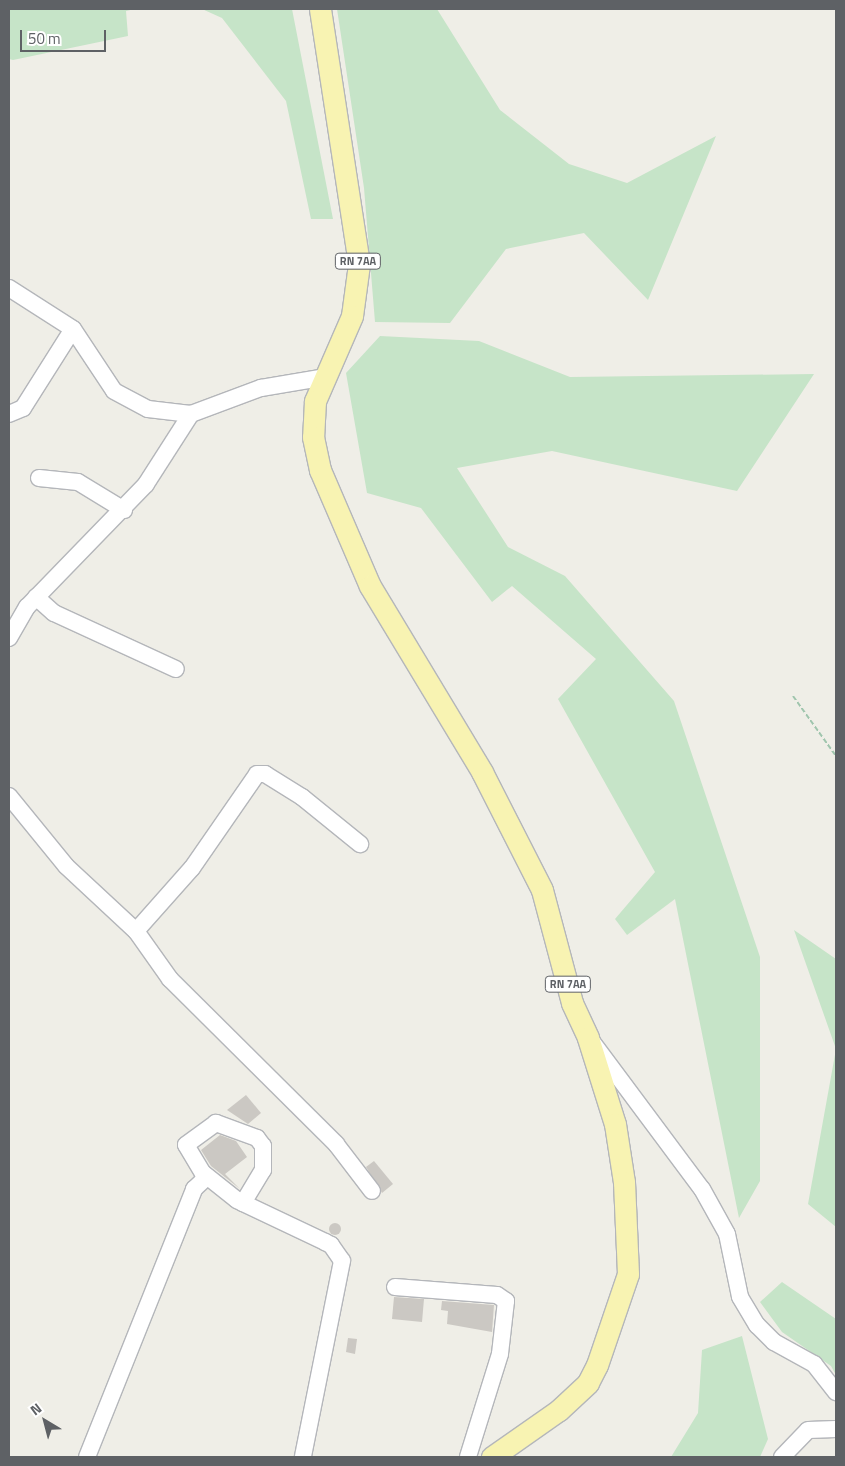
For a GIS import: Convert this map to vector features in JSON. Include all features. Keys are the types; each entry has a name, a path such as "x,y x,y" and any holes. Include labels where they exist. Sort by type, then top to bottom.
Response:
{"main road":[{"name":"RN 7AA","path":"320,9 358,264 352,316 315,401 313,437 331,504 370,586 504,812 542,890 572,1003 588,1038 618,1144 628,1274 588,1383 559,1410 492,1457"}],"street":[{"path":"9,288 73,329 122,398 148,409 191,414 261,388 326,377"},
{"path":"9,414 23,408 73,329"},
{"path":"9,638 36,597 124,510 179,439 191,414"},
{"path":"39,478 78,482 124,510"},
{"path":"36,597 54,613 176,669"},
{"path":"136,930 180,882 257,774 265,774 302,797 360,844"},
{"path":"9,796 66,866 136,930 160,968 336,1144 372,1191"},
{"path":"588,1038 702,1189 728,1234 740,1297 757,1325 774,1342 814,1364 836,1392"},
{"path":"243,1203 265,1164 257,1138 219,1123 188,1143 187,1152 207,1177 243,1203 331,1245 342,1260 303,1457"},
{"path":"87,1457 194,1189 207,1177"},
{"path":"395,1287 497,1295 506,1301 500,1354 468,1457"},
{"path":"782,1457 808,1430 836,1429"}],"path":[{"path":"793,696 836,756"}],"green space":[{"path":"9,9 135,9 126,11 128,36 13,60 9,59"},
{"path":"202,9 292,9 333,219 311,219 286,101 222,18"},
{"path":"337,9 437,9 500,110 569,164 627,183 716,136 648,300 584,233 506,249 450,323 375,322 364,188"},
{"path":"380,336 479,341 570,377 814,374 737,491 552,451 457,468 508,547 565,576 674,701 760,957 760,1181 739,1218 675,899 627,935 615,919 655,872 558,699 596,659 512,586 492,602 421,508 367,493 346,373"},
{"path":"794,930 836,959 836,1049"},
{"path":"836,1049 836,1227 808,1204"},
{"path":"782,1282 836,1319 836,1375 831,1366 782,1332 760,1302"},
{"path":"742,1336 768,1439 760,1457 671,1457 698,1413 702,1350"}],"building":[{"path":"246,1095 261,1113 248,1124 227,1110"},
{"path":"220,1135 236,1141 247,1157 225,1174 240,1189 211,1166 201,1150"},
{"path":"374,1161 393,1184 382,1193 366,1167"},
{"path":"333,1223 337,1223 341,1229 337,1235 333,1235 329,1231 329,1227"},
{"path":"394,1297 424,1299 422,1322 392,1319"},
{"path":"442,1301 494,1305 492,1332 447,1324 448,1311 441,1310"},
{"path":"348,1338 357,1339 355,1354 346,1352"}]}
